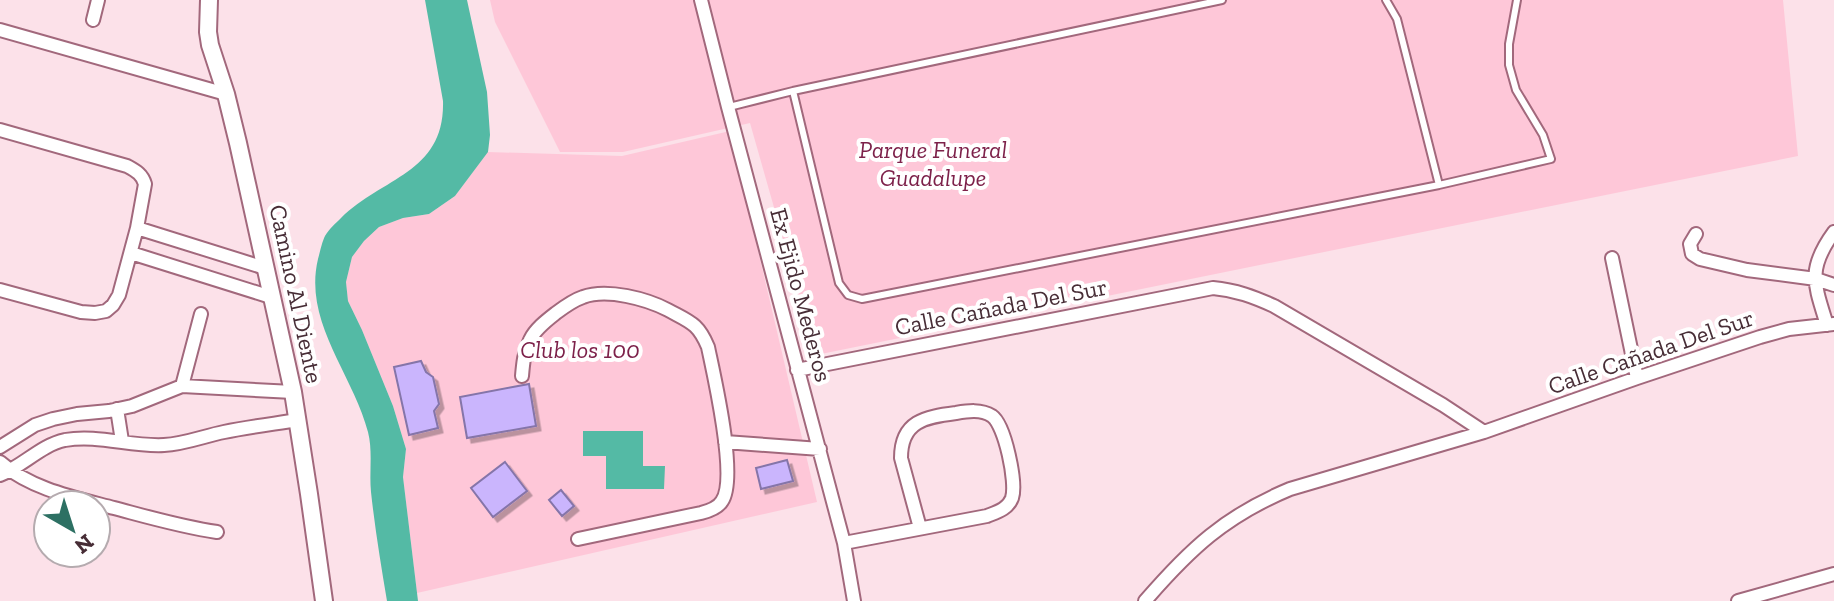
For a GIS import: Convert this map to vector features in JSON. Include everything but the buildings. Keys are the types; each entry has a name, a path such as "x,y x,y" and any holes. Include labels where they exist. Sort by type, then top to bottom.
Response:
{"street":[{"path":"93,20 98,0"},
{"name":"Camino Al Diente","path":"209,0 210,45 226,94 293,392 324,601"},
{"name":"Ex Ejido Mederos","path":"701,0 844,543 854,601"},
{"path":"0,30 226,94"},
{"path":"0,130 127,166 143,177 145,191 119,295 106,311 81,312 0,290"},
{"path":"137,228 265,268"},
{"path":"1831,324 1817,291 1815,269 1823,247 1834,232"},
{"path":"1696,234 1690,244 1692,254 1700,259 1747,270 1816,279 1834,285"},
{"path":"131,253 271,297"},
{"path":"1612,258 1637,378"},
{"name":"Calle Cañada Del Sur","path":"797,370 1213,288 1231,289 1274,306 1484,432"},
{"path":"522,376 524,354 531,337 561,309 585,296 615,294 656,304 695,325 702,335 711,363 725,442 728,482 722,501 712,510 683,518 578,539"},
{"path":"182,386 201,314"},
{"name":"Calle Cañada Del Sur","path":"1145,601 1204,539 1232,518 1290,489 1484,432 1774,333 1831,324"},
{"path":"0,447 35,425 53,419 132,406 182,386 293,392"},
{"path":"117,409 122,441"},
{"path":"844,543 987,516 1005,508 1013,496 1012,475 1002,429 995,418 980,411 932,416 908,431 901,447 901,458 920,528"},
{"path":"5,473 51,444 65,440 83,438 163,445 298,420"},
{"path":"725,442 820,449"},
{"path":"0,462 5,473 62,494 183,527 217,532"},
{"path":"1738,601 1834,574"}],"lane":[{"path":"728,107 1222,0"},
{"path":"1386,0 1397,19 1439,185"},
{"path":"793,91 839,283 854,298 862,299 1439,185 1551,159 1543,135 1516,90 1509,65 1509,44 1517,0"}],"green space":[{"name":"Parque Funeral Guadalupe","path":"490,0 1783,0 1798,156 816,355 750,123 623,152 560,152 495,22"},
{"name":"Club los 100","path":"730,131 817,502 417,593 403,477 406,449 393,406 348,301 346,282 352,257 379,227 403,218 429,214 455,196 488,152 622,156"}],"shaded area":[{"path":"425,0 467,0 487,92 490,135 488,152 455,196 429,214 403,218 379,227 352,257 346,282 348,301 393,406 406,449 403,477 418,601 387,601 371,492 368,432 323,326 315,282 322,244 331,229 358,204 423,159 434,144 441,125 443,101"},
{"path":"583,431 643,431 643,466 665,466 664,489 606,489 606,456 583,456"}]}
